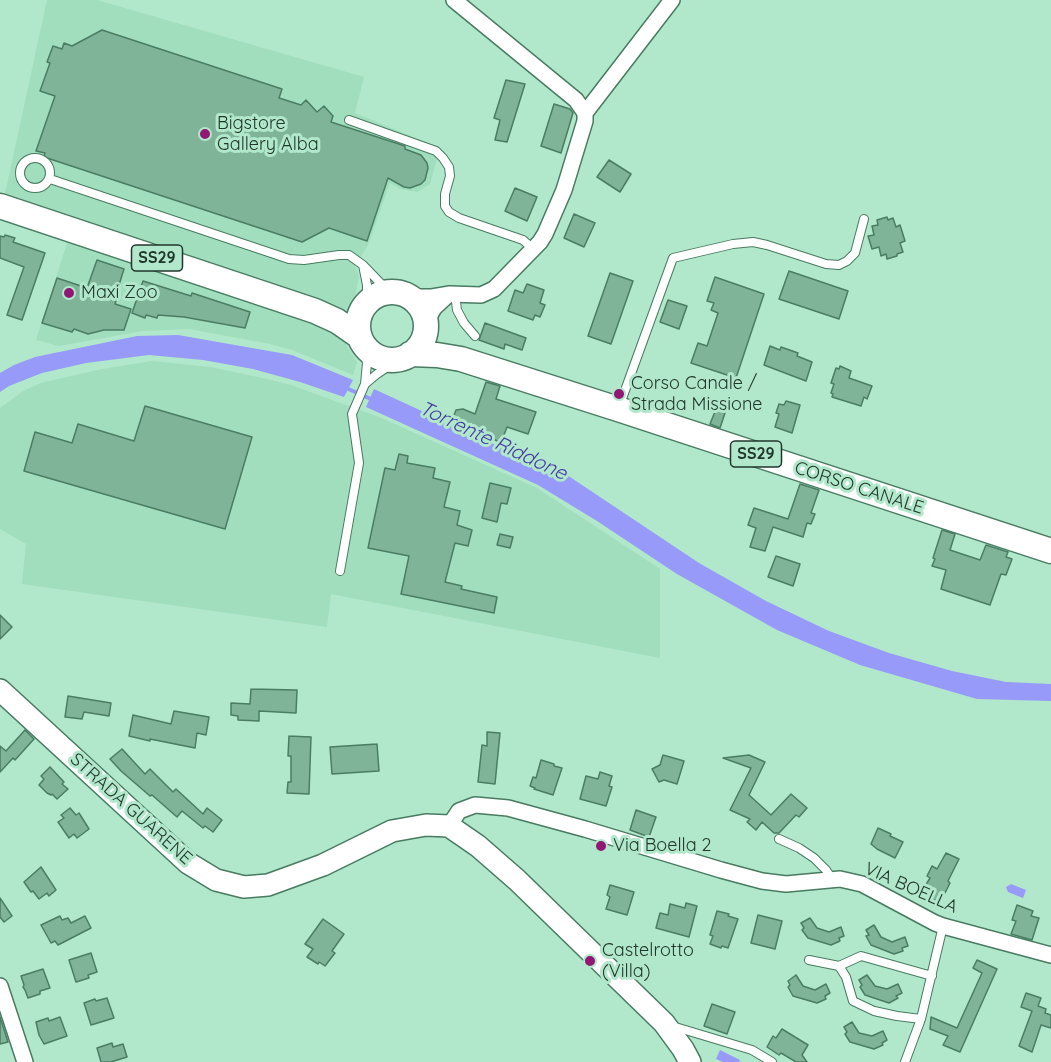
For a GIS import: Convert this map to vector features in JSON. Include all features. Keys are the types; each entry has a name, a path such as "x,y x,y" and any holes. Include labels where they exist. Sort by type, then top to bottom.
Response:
{"main road":[{"name":"CORSO CANALE","path":"0,206 315,311 337,321 362,341 370,352 388,360 437,355 461,359 1051,551"},
{"name":"CORSO CANALE","path":"315,311 350,313 365,306 375,296 400,295 418,304 423,312 425,326 437,343 461,359"},
{"path":"362,341 358,327 359,317 365,306"},
{"path":"404,357 417,348 423,340 425,326"},
{"name":"STRADA GUARENE","path":"0,690 188,862 216,880 244,887 268,885 322,865 392,831 426,825 449,826"},
{"path":"449,826 478,846 517,880 664,1023 690,1062"}],"street":[{"path":"400,295 432,297 453,294 482,295 492,290 540,242 545,234 564,190 585,121 585,113 576,100 454,0"},
{"path":"585,113 672,0"},
{"path":"425,326 434,308 453,294"},
{"name":"VIA BOELLA","path":"449,826 459,811 475,805 508,808 762,880 786,884 840,879 862,884 943,926 1051,955"},
{"path":"0,986 25,1062"}],"lane":[{"path":"349,120 436,151 449,167 450,176 445,194 445,206 449,212 459,218 524,240 533,249"},
{"path":"32,158 42,159 51,170 50,179 44,187 29,188 20,177 21,167 32,158"},
{"path":"50,179 289,259 304,260 349,255 400,295"},
{"path":"618,409 673,258 733,244 753,242 767,244 826,264 839,265 848,261 855,253 864,219"},
{"path":"363,265 367,285 365,306"},
{"path":"453,294 464,323 475,336"},
{"path":"340,571 359,463 352,414 365,384 367,363 362,341"},
{"path":"365,384 404,357"},
{"path":"779,839 814,858 832,879"},
{"path":"905,1062 921,1019 943,926"},
{"path":"809,960 839,966 861,956 932,976"},
{"path":"839,966 846,978 853,1001 874,1011 921,1019"},
{"path":"664,1023 752,1050 772,1062"}],"shaded area":[{"path":"47,0 97,0 364,77 355,113 440,148 430,184 417,192 400,189 390,183 368,245 355,266 359,276 354,303 341,336 357,362 353,375 292,350 189,329 142,331 59,346 36,340 75,218 5,194"},
{"path":"152,361 210,367 291,385 379,417 537,488 660,569 660,658 331,594 327,627 22,584 26,544 0,529 0,408 23,391 41,383 102,369"}],"water":[{"path":"178,335 292,355 353,380 344,397 253,369 203,360 149,355 86,363 42,373 0,392 0,373 35,357 137,336"},
{"path":"374,389 567,475 699,563 766,601 829,631 889,653 952,671 1006,682 1051,684 1051,701 977,699 860,665 777,630 677,574 538,485 366,407"},
{"path":"1011,884 1026,890 1023,898 1008,892 1006,887"},
{"path":"720,1050 740,1060 739,1062 723,1062 716,1059"}],"building":[{"name":"Bigstore Gallery Alba","path":"102,30 282,89 279,98 301,105 306,100 317,112 324,106 333,116 331,122 405,146 405,149 421,155 428,168 425,180 410,188 388,178 367,241 329,228 302,242 44,157 45,153 36,151 55,96 40,91 50,63 47,62 53,46 62,49 64,43 72,46"},
{"path":"506,80 525,84 507,142 495,140 500,120 494,118"},
{"path":"554,104 570,109 573,113 561,153 541,146"},
{"path":"609,160 631,174 620,192 597,177"},
{"path":"515,188 537,197 527,221 505,211"},
{"path":"574,214 595,223 584,247 564,238"},
{"path":"887,217 888,220 893,218 896,227 900,225 905,241 900,243 903,252 887,259 886,254 881,256 879,247 872,249 868,236 874,235 872,226 878,225 877,220"},
{"path":"0,236 15,238 13,242 45,253 22,320 7,315 24,267 0,258"},
{"path":"97,260 124,269 115,304 131,309 124,330 104,330 88,334 42,323 57,278 87,288"},
{"path":"789,271 848,291 839,319 779,299"},
{"path":"610,273 633,281 611,344 588,336"},
{"path":"715,277 764,294 736,378 691,363 698,343 707,346 718,313 711,310 714,303 707,301"},
{"path":"143,281 191,296 192,293 250,312 245,328 184,317 158,315 157,318 146,315 145,318 132,313"},
{"path":"527,284 544,290 540,303 545,305 540,317 535,315 533,320 508,311 515,290 523,293"},
{"path":"668,300 687,306 679,329 660,322"},
{"path":"485,323 526,338 522,350 505,344 504,349 479,340"},
{"path":"770,346 798,353 797,356 812,362 806,381 764,365"},
{"path":"840,366 851,371 849,378 872,386 867,399 864,397 861,406 832,397 834,384 831,383 836,368 839,369"},
{"path":"486,382 500,386 496,399 536,412 528,434 507,427 501,443 453,418 456,410 463,409 475,414"},
{"path":"786,401 800,405 792,433 775,427 779,404 784,405"},
{"path":"145,406 252,437 225,529 24,471 35,432 72,443 78,424 134,441"},
{"path":"716,409 725,413 720,428 710,424"},
{"path":"399,454 408,456 407,463 435,468 433,478 450,482 444,507 460,511 457,525 472,530 468,546 455,543 445,582 462,586 461,589 497,597 494,613 401,594 409,556 368,548 385,468 395,470"},
{"path":"490,483 511,488 507,504 501,503 497,522 482,518"},
{"path":"800,484 819,490 811,513 815,514 811,524 807,523 803,537 773,527 765,551 750,547 756,528 748,525 754,508 788,519"},
{"path":"942,530 955,534 950,550 980,560 986,545 1008,552 1006,557 1012,559 1006,575 1001,574 990,605 941,589 946,570 932,566"},
{"path":"500,534 513,537 510,548 497,545"},
{"path":"776,556 800,564 793,586 768,577"},
{"path":"0,615 12,627 0,639"},
{"path":"251,689 297,690 296,713 259,711 259,721 238,720 238,716 231,715 231,703 250,704"},
{"path":"68,696 111,703 109,716 84,712 82,719 65,717"},
{"path":"174,711 209,717 206,735 197,733 195,748 129,736 133,715 171,724"},
{"path":"25,730 34,739 15,760 13,758 0,772 0,746 6,751"},
{"path":"487,732 500,733 495,784 478,782 482,745 487,746"},
{"path":"289,736 311,737 309,794 287,793 288,782 291,782 291,756 288,756"},
{"path":"377,744 379,771 332,774 330,747"},
{"path":"122,749 145,774 150,769 173,792 176,789 203,814 207,808 222,820 213,832 205,826 203,828 182,811 177,817 121,771 110,759"},
{"path":"663,755 684,761 677,784 664,780 659,782 652,769 660,765"},
{"path":"749,755 765,762 749,795 771,815 791,794 807,808 799,817 796,815 779,833 774,833 762,822 756,830 747,822 750,819 730,810 751,768 723,758"},
{"path":"541,760 562,768 553,795 530,786 533,777 536,778"},
{"path":"50,767 68,789 57,799 39,785 44,779 41,776"},
{"path":"600,772 612,776 609,786 612,787 606,806 580,799 586,776 598,779"},
{"path":"70,808 76,815 79,813 89,829 77,838 74,834 69,838 58,822 64,818 61,815"},
{"path":"636,810 656,817 649,837 630,830"},
{"path":"878,828 903,842 895,858 871,844"},
{"path":"946,853 959,859 940,903 921,893 930,878 927,876 932,866 937,869"},
{"path":"41,867 56,890 49,896 47,893 39,899 24,882"},
{"path":"610,885 634,892 627,915 606,909 610,897 607,895"},
{"path":"0,898 12,916 4,922 0,917"},
{"path":"686,903 697,906 689,937 656,928 660,913 668,915 670,904 685,908"},
{"path":"1017,905 1033,911 1031,916 1039,918 1032,940 1011,934 1016,921 1012,920"},
{"path":"717,911 738,919 728,948 710,944 713,936 710,935"},
{"path":"758,915 782,921 775,949 751,943"},
{"path":"60,916 62,920 68,918 71,923 85,916 91,928 58,945 55,941 51,943 41,925"},
{"path":"810,918 817,928 829,932 841,927 844,936 839,938 840,941 831,945 808,938 802,930 804,928 801,923"},
{"path":"323,919 344,934 332,951 335,953 325,966 307,957 313,949 305,944"},
{"path":"874,925 881,937 892,942 905,937 908,946 902,948 903,951 894,954 871,945 866,936 869,935 866,930"},
{"path":"91,953 97,972 88,975 89,978 76,982 69,960"},
{"path":"977,960 997,969 960,1052 943,1045 948,1036 930,1029 931,1017 957,1028 982,973 973,968"},
{"path":"43,969 50,988 28,998 21,976"},
{"path":"796,975 803,986 815,990 826,984 830,993 825,996 826,999 817,1003 793,996 788,987 790,985 788,981"},
{"path":"867,975 875,986 887,989 898,984 902,993 889,1003 865,995 859,980"},
{"path":"1026,993 1041,998 1038,1006 1046,1009 1045,1013 1051,1015 1051,1028 1041,1025 1032,1052 1019,1046 1032,1011 1021,1007"},
{"path":"107,998 114,1018 91,1025 84,1003"},
{"path":"712,1004 735,1012 727,1034 704,1026"},
{"path":"0,1017 8,1042 0,1044"},
{"path":"60,1017 67,1036 44,1044 36,1022"},
{"path":"852,1022 859,1033 872,1036 883,1031 887,1040 882,1043 883,1045 874,1049 850,1042 844,1027"},
{"path":"782,1029 808,1045 802,1055 807,1062 796,1062 767,1047 773,1036 776,1038"},
{"path":"112,1043 113,1047 123,1044 127,1057 111,1062 101,1062 97,1048"}],"waterway":[{"name":"Torrente Riddone","path":"344,387 373,400"}],"place":[{"name":"Bigstore Gallery Alba","path":"205,134"},
{"name":"Maxi Zoo","path":"69,293"},
{"name":"Corso Canale / Strada Missione","path":"619,394"},
{"name":"Via Boella 2","path":"601,846"},
{"name":"Castelrotto (Villa)","path":"590,961"}]}
